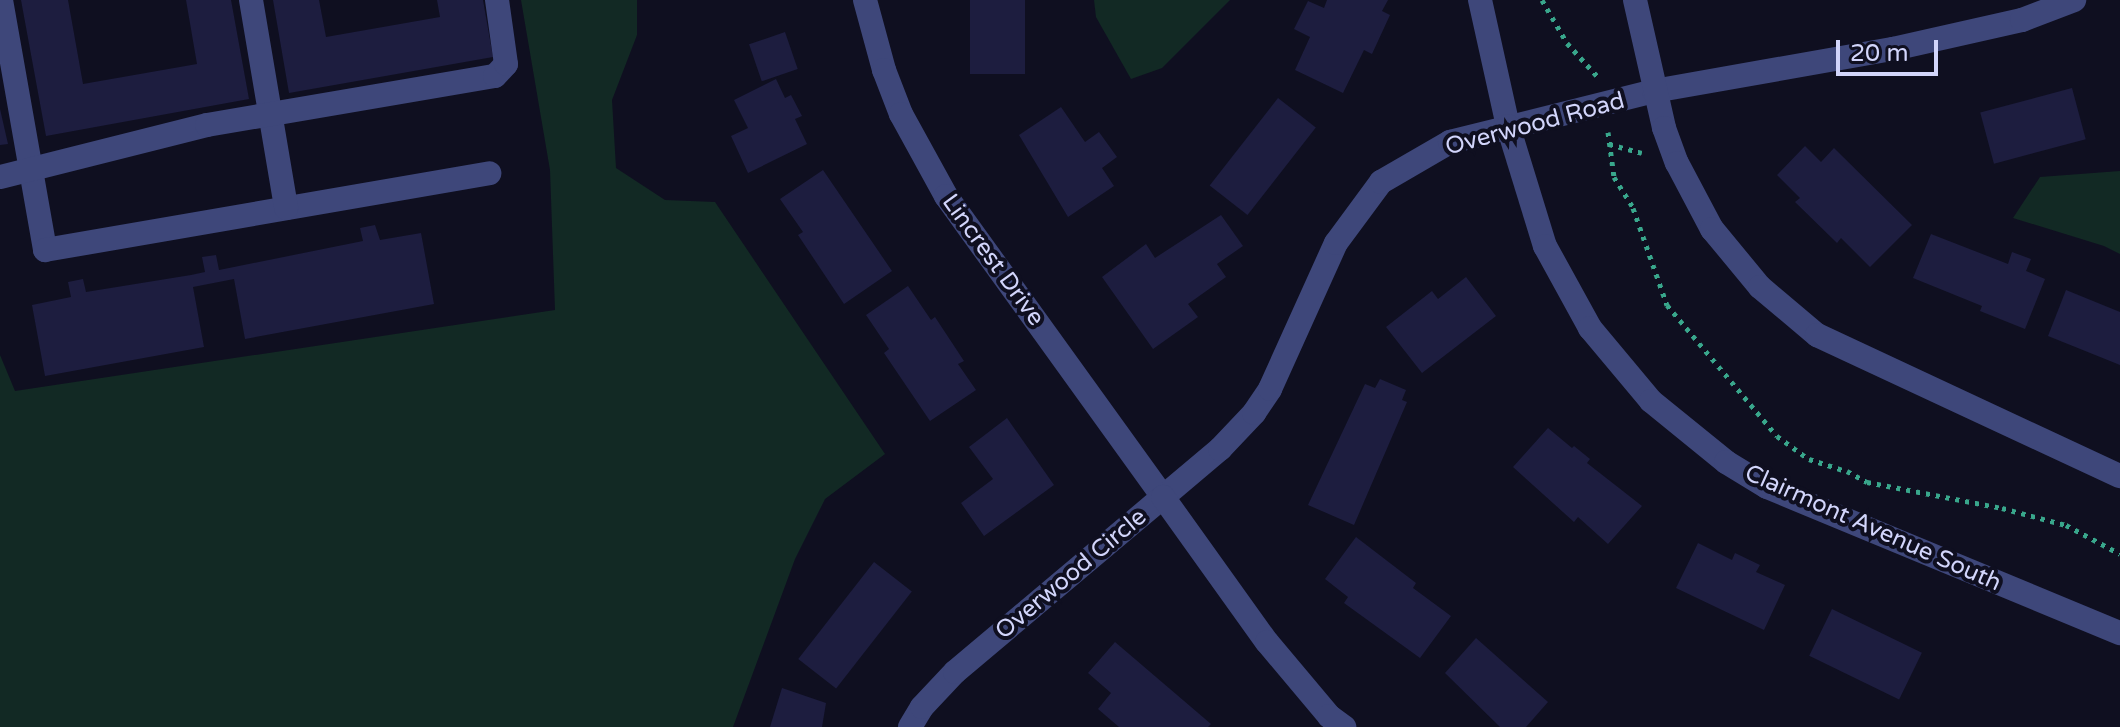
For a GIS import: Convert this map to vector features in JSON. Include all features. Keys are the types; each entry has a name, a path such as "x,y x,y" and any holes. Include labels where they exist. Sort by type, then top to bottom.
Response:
{"street":[{"path":"1,0 45,250 489,173"},
{"path":"251,0 286,208"},
{"path":"0,177 207,125 495,76 506,64 497,0"},
{"name":"Lincrest Drive","path":"865,0 884,70 901,114 946,196 1163,497"},
{"name":"Clairmont Avenue South","path":"1480,0 1529,203 1566,288 1619,366 1687,434 1767,487 2120,633"},
{"path":"1635,0 1654,91 1677,163 1706,218 1735,259 1787,312 1817,335 2120,476"},
{"name":"Overwood Road","path":"1163,497 1220,449 1254,413 1270,389 1336,243 1381,182 1450,142 1508,126 1605,106 1654,91 1893,49 2022,20 2074,0"},
{"name":"Overwood Circle","path":"910,727 922,707 955,672 1163,497 1267,642 1329,716 1344,727"}],"green space":[{"path":"521,0 637,0 637,35 612,100 616,168 665,200 715,202 885,454 825,499 795,559 733,727 0,727 0,355 15,391 555,310 550,170"},
{"path":"1094,0 1230,0 1162,68 1131,79 1096,17"},
{"path":"2120,171 2120,254 2104,246 2013,218 2040,177"}],"building":[{"path":"21,0 68,0 83,84 197,64 186,0 231,0 249,99 46,136"},
{"path":"273,0 319,0 326,37 440,17 437,0 483,0 493,57 289,93"},
{"path":"970,0 1025,0 1025,74 970,74"},
{"path":"1327,0 1388,0 1382,11 1390,15 1372,54 1364,50 1343,93 1295,70 1310,37 1294,29 1308,1 1324,8"},
{"path":"785,32 798,69 762,81 749,44"},
{"path":"776,79 785,98 791,95 802,116 795,119 807,144 748,173 731,136 748,128 734,100"},
{"path":"2072,88 2086,139 1994,164 1980,113"},
{"path":"1278,98 1316,128 1247,215 1210,185"},
{"path":"1061,107 1085,142 1099,132 1117,157 1102,168 1114,186 1068,217 1019,135"},
{"path":"0,109 8,144 0,145"},
{"path":"1805,146 1821,162 1834,148 1912,225 1870,267 1841,238 1837,243 1795,202 1800,198 1777,175"},
{"path":"823,170 892,271 844,304 798,235 803,232 780,199"},
{"path":"1221,215 1243,246 1217,264 1226,277 1188,304 1198,317 1153,349 1102,277 1146,244 1155,258"},
{"path":"375,225 380,240 421,233 434,304 245,339 234,279 193,287 204,347 45,376 32,305 71,297 68,282 83,279 86,292 191,275 205,272 202,257 216,255 219,270 363,241 360,228"},
{"path":"1931,234 2008,264 2012,252 2031,259 2026,271 2045,279 2025,329 1980,311 1982,306 1913,278"},
{"path":"1466,277 1496,316 1422,373 1386,327 1432,291 1438,299"},
{"path":"908,286 931,320 935,317 964,361 958,364 976,390 930,421 884,353 889,349 866,315"},
{"path":"2066,290 2120,312 2120,365 2048,336"},
{"path":"1380,379 1406,390 1402,400 1407,402 1354,525 1308,505 1365,384 1375,388"},
{"path":"1007,418 1054,485 984,536 961,503 993,479 969,447"},
{"path":"1548,428 1590,459 1587,463 1642,506 1608,544 1578,517 1574,522 1513,467"},
{"path":"1356,537 1416,583 1413,588 1451,616 1420,658 1344,603 1348,597 1325,579"},
{"path":"1698,543 1732,560 1735,553 1760,565 1756,572 1785,585 1764,630 1676,588"},
{"path":"874,562 912,592 836,688 798,659"},
{"path":"1832,609 1922,653 1899,700 1809,656"},
{"path":"1476,638 1548,702 1526,727 1500,727 1445,673"},
{"path":"1115,642 1211,724 1208,727 1119,727 1098,709 1111,693 1088,673"},
{"path":"782,688 826,703 822,727 770,727"}]}
